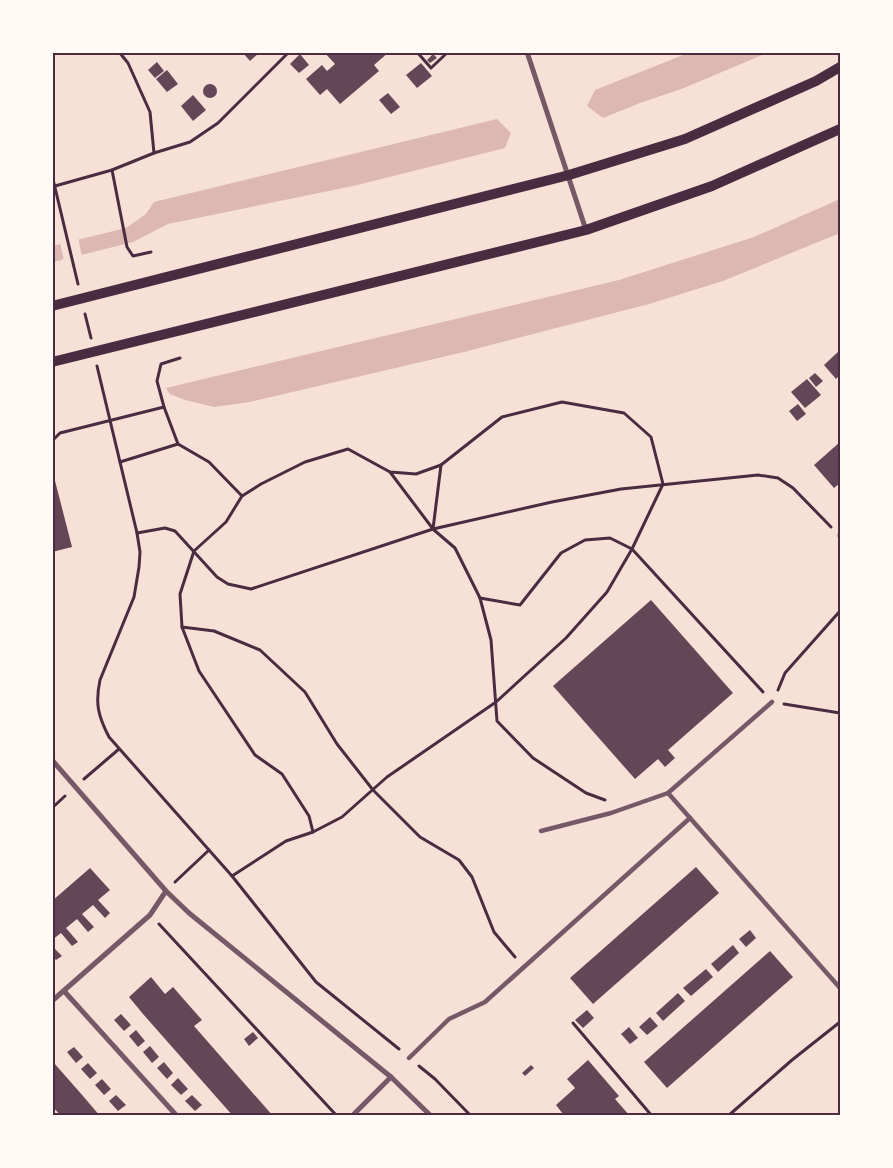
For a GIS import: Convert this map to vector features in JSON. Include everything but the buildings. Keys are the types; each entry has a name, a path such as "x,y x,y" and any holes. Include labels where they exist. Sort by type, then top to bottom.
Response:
{"main road":[{"path":"52,306 569,175 684,139 816,81 840,67"},
{"path":"52,362 586,230 712,186 840,129"}],"street":[{"path":"527,52 586,230"},
{"path":"541,830 611,813 668,793 772,702"},
{"path":"52,760 166,891 189,913 391,1077 431,1116"},
{"path":"668,793 840,988"},
{"path":"409,1058 449,1020 485,1002 690,818"},
{"path":"52,1001 150,915 166,891"},
{"path":"64,991 177,1116"},
{"path":"352,1116 391,1077"}],"path":[{"path":"119,52 128,63 150,112 154,153"},
{"path":"55,186 112,170 154,153 190,142 218,123 289,52"},
{"path":"418,52 432,68 448,52"},
{"path":"112,170 127,247 133,256 151,252"},
{"path":"52,175 79,287"},
{"path":"83,306 92,344"},
{"path":"180,358 161,364 157,381 162,402 178,444 209,462 242,496"},
{"path":"96,363 140,552 140,567 134,597 100,680 97,693 100,721 109,737 232,876 316,982 435,1079 470,1116"},
{"path":"232,876 286,841 312,832 342,817 387,777 496,702 566,638 607,592 632,549 663,484 651,437 624,413 562,402 502,417 442,465 416,474 390,472"},
{"path":"52,441 60,433 164,407"},
{"path":"120,462 178,444"},
{"path":"312,832 309,816 282,774 255,755 199,671 182,626 180,594 194,551 226,522 242,496 261,484 305,462 348,449 390,472 433,529 456,548 480,598 491,640 497,721 533,758 586,793 605,800 611,813"},
{"path":"433,529 442,465"},
{"path":"137,533 165,528 175,531 218,577 228,584 251,589 433,529 569,498 621,489 758,475 778,478 793,488 840,536"},
{"path":"480,598 520,605 561,553 585,540 610,538 632,549 772,702 840,713"},
{"path":"772,702 785,673 840,611"},
{"path":"182,626 214,631 260,650 305,692 337,744 373,790 420,837 459,860 472,877 494,932 523,968"},
{"path":"76,786 119,748"},
{"path":"166,891 209,850"},
{"path":"150,915 337,1116"},
{"path":"728,1116 792,1060 840,1022"},
{"path":"573,1023 652,1116"}],"shaded area":[{"path":"688,53 767,53 684,88 603,118 587,106 595,90"},
{"path":"497,119 511,133 505,148 353,186 168,224 133,242 53,262 52,246 126,228 146,214 154,202"},
{"path":"840,199 840,233 723,281 649,304 464,352 250,402 214,407 185,400 170,394 166,388 619,280 754,237"}],"pier":[{"path":"78,237 82,257 64,261 60,242"}]}
